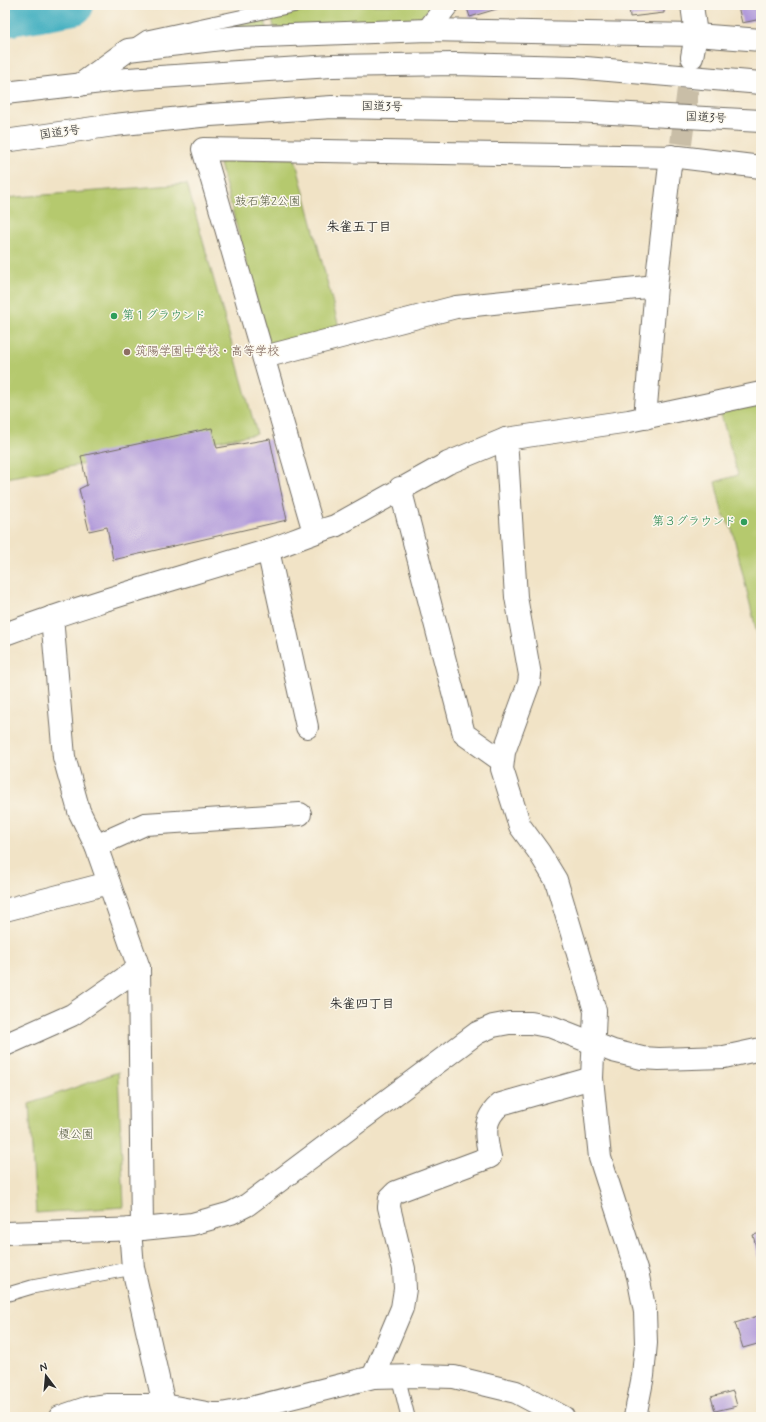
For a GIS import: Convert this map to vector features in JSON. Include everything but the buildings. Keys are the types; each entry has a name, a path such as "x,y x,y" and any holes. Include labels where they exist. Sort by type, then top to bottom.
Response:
{"main road":[{"path":"428,30 447,5"},
{"path":"692,5 696,35 692,57"},
{"path":"80,85 128,50 238,37 428,30 696,35 761,40"},
{"path":"5,93 128,79 332,66 448,64 574,67 761,83"},
{"name":"国道3号","path":"5,141 114,125 210,115 332,107 575,111 761,122"},
{"path":"314,532 203,149 677,152 761,167"},
{"path":"645,418 656,286 677,152"},
{"path":"264,358 456,307 656,286"},
{"path":"5,634 52,617 268,550 314,532 335,526 400,488 448,463 506,439 645,418 761,393"},
{"path":"506,439 516,597 530,675 529,683 504,752 502,769 520,826 539,852 556,880 595,1011 592,1078 600,1158 638,1276 645,1312 646,1343 643,1376 635,1417"},
{"path":"400,488 464,734 502,761"},
{"path":"268,550 307,727"},
{"path":"52,617 64,757 79,810 96,846 139,968 136,1229 133,1268 164,1405"},
{"path":"96,846 145,824 300,814"},
{"path":"5,910 109,883"},
{"path":"5,1045 72,1015 139,968"},
{"path":"5,1233 136,1229 192,1224 231,1213 247,1205 477,1033 493,1026 509,1023 531,1023 552,1027 593,1044 642,1058 659,1059 724,1057 761,1049"},
{"path":"373,1377 402,1308 405,1289 404,1268 390,1207 390,1198 396,1192 490,1157 485,1131 494,1110 501,1104 592,1078"},
{"path":"60,1417 86,1408 108,1405 164,1405 212,1414 244,1413 373,1377 398,1376 454,1377 516,1392 563,1417"}],"lane":[{"path":"128,50 146,37 296,5"},
{"path":"5,1294 32,1287 133,1268"},
{"path":"398,1376 408,1417"}],"green space":[{"path":"329,5 432,5 419,20 274,28 272,17"},
{"path":"265,19 267,29 159,38"},
{"name":"鼓石第2公園","path":"295,158 340,331 269,349 219,160"},
{"name":"第１グラウンド","path":"187,184 257,434 5,478 5,198"},
{"name":"第３グラウンド","path":"761,401 761,650 732,529 723,515 715,482 738,475 720,411"},
{"name":"榎公園","path":"118,1072 124,1207 36,1213 29,1104"}],"waterway":[{"path":"5,17 74,5"}],"tunnel":[{"path":"681,144 692,58"}],"place":[{"name":"第１グラウンド","path":"114,316"},
{"name":"筑陽学園中学校・高等学校","path":"127,352"},
{"name":"第３グラウンド","path":"744,522"}],"district":[{"name":"朱雀五丁目","path":"359,227"},
{"name":"朱雀四丁目","path":"362,1004"}]}
